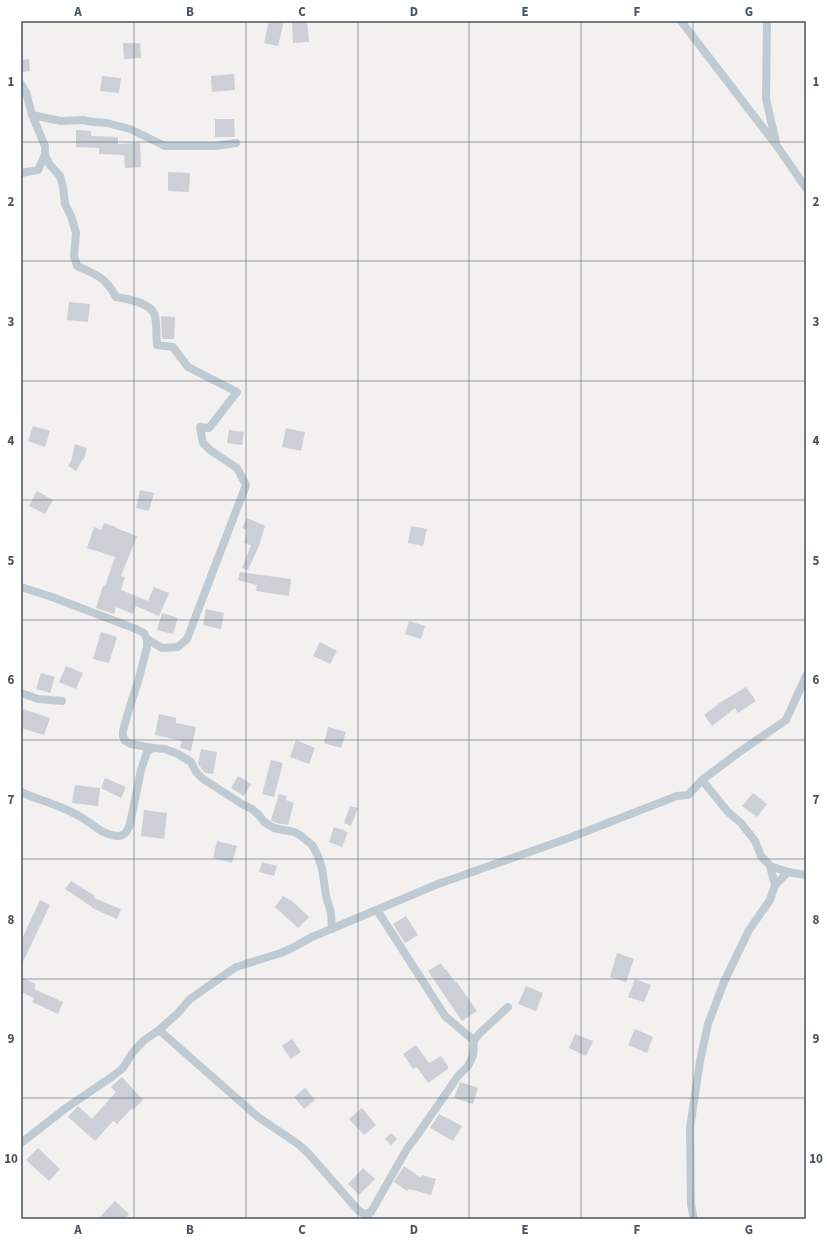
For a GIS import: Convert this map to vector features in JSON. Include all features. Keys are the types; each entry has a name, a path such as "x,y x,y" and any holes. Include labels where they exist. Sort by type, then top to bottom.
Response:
{"street":[{"path":"681,21 777,146 806,188"},
{"path":"767,21 766,99 777,146"},
{"path":"21,84 26,92 32,115 45,146 45,155 38,170 21,174"},
{"path":"32,115 61,120 83,120 107,123 130,129 165,146 215,146 236,143"},
{"path":"45,155 50,165 60,176 64,187 65,204 76,232 74,256 77,266 95,273 111,286 116,297 133,300 149,308 155,315 157,345 173,347 188,367 237,392 209,428 200,427 203,443 210,450 238,468 246,485 244,491 187,639 178,648 162,648 147,639"},
{"path":"21,587 52,596 144,633 147,639 148,647 126,716 123,736 125,741 131,744 165,749 178,754 191,762 196,772 203,778 252,809 264,822 274,828 294,832 312,845 322,868 326,896 332,913 332,929"},
{"path":"21,1143 66,1108 123,1068 133,1052 143,1041 159,1030 178,1013 190,999 236,967 287,951 312,937 438,884 569,838 676,796 688,795 702,780 786,720 806,676"},
{"path":"21,693 38,699 62,701"},
{"path":"21,792 74,813 98,829 109,834 117,836 124,834 128,831 130,824 141,770 147,752 153,748"},
{"path":"702,780 728,812 756,841 761,856 770,866 775,885"},
{"path":"770,866 788,872 806,875"},
{"path":"694,1219 691,1205 690,1128 700,1062 708,1024 724,982 749,930 770,900 775,885 788,872"},
{"path":"377,910 445,1016 474,1040"},
{"path":"159,1030 258,1117 298,1144 308,1153 358,1210 367,1216 371,1212 408,1147 416,1138 458,1076 468,1066 473,1056 474,1040 508,1008"}],"building":[{"path":"269,21 284,21 278,46 264,43"},
{"path":"292,21 307,21 309,42 293,43"},
{"path":"123,43 140,43 141,58 124,59"},
{"path":"29,59 30,71 21,72 21,60"},
{"path":"234,74 235,90 212,92 211,76"},
{"path":"102,76 121,78 119,93 100,91"},
{"path":"215,119 234,119 235,137 215,137"},
{"path":"76,130 91,131 91,136 118,137 118,144 140,143 141,167 125,168 124,155 99,154 99,148 76,147"},
{"path":"168,172 190,173 189,192 168,191"},
{"path":"69,302 90,304 88,322 67,320"},
{"path":"161,316 175,317 174,339 162,339"},
{"path":"33,426 50,431 45,447 28,441"},
{"path":"286,428 305,432 301,451 282,447"},
{"path":"229,430 244,432 242,445 227,443"},
{"path":"75,444 87,448 84,459 76,471 68,466 71,461"},
{"path":"140,490 154,493 149,511 136,508"},
{"path":"37,491 53,500 45,514 29,506"},
{"path":"247,518 265,526 259,546 248,570 242,568 251,545 244,543 247,530 242,528"},
{"path":"104,523 137,536 121,576 125,577 121,590 148,601 154,587 169,593 159,616 136,606 133,614 116,607 114,614 96,608 115,557 87,548 94,527 101,530"},
{"path":"411,526 427,529 423,546 408,543"},
{"path":"240,572 291,579 289,596 256,591 257,585 238,580"},
{"path":"206,609 224,613 221,629 203,625"},
{"path":"162,613 178,618 173,634 157,630"},
{"path":"409,621 425,626 421,639 405,634"},
{"path":"101,632 117,637 109,663 93,659"},
{"path":"320,642 337,651 330,664 313,656"},
{"path":"66,666 83,673 76,689 59,682"},
{"path":"41,673 55,677 50,693 36,689"},
{"path":"746,687 756,701 738,713 735,708 712,726 704,715 721,702"},
{"path":"23,709 50,718 44,735 21,728"},
{"path":"159,714 176,718 176,723 196,727 191,751 180,748 182,741 155,735"},
{"path":"328,727 346,732 341,748 324,743"},
{"path":"296,740 315,748 309,764 290,757"},
{"path":"201,749 217,752 213,774 205,773 198,764"},
{"path":"271,760 283,763 274,797 262,794"},
{"path":"238,776 251,784 244,796 231,788"},
{"path":"105,778 126,787 121,798 101,788"},
{"path":"75,785 100,788 98,806 72,803"},
{"path":"753,793 767,804 757,817 742,806"},
{"path":"279,794 287,796 286,800 294,803 288,825 276,823 271,820"},
{"path":"350,806 358,808 351,826 344,823"},
{"path":"144,810 167,813 164,839 141,836"},
{"path":"334,827 348,832 342,847 329,842"},
{"path":"217,841 237,846 232,863 213,858"},
{"path":"262,862 277,866 274,876 259,872"},
{"path":"71,881 95,896 94,898 121,909 117,919 92,908 65,889"},
{"path":"283,896 293,902 309,917 298,928 275,907"},
{"path":"40,900 50,905 21,966 21,941"},
{"path":"406,916 418,935 405,943 393,924"},
{"path":"617,953 634,959 626,982 610,977"},
{"path":"441,963 477,1011 462,1021 428,971"},
{"path":"21,977 36,984 34,989 63,1002 58,1014 32,1002 34,998 21,992"},
{"path":"635,979 651,985 644,1002 628,997"},
{"path":"526,986 543,993 536,1011 518,1004"},
{"path":"635,1029 653,1037 647,1053 628,1045"},
{"path":"575,1034 593,1041 586,1056 569,1048"},
{"path":"292,1039 301,1052 291,1059 282,1046"},
{"path":"416,1045 429,1063 441,1056 448,1066 448,1069 428,1083 417,1067 413,1069 403,1054"},
{"path":"122,1077 143,1100 133,1110 132,1108 117,1124 113,1121 95,1141 68,1117 78,1106 92,1119 116,1092 111,1087"},
{"path":"460,1082 478,1088 473,1104 454,1098"},
{"path":"305,1088 315,1100 304,1109 294,1097"},
{"path":"362,1108 376,1125 364,1135 349,1119"},
{"path":"439,1114 462,1126 453,1141 430,1128"},
{"path":"391,1133 397,1139 391,1145 385,1139"},
{"path":"38,1148 60,1169 49,1181 26,1160"},
{"path":"404,1166 421,1178 422,1175 436,1179 431,1195 409,1189 407,1191 394,1182"},
{"path":"363,1168 375,1179 359,1195 348,1184"},
{"path":"115,1201 129,1214 124,1219 98,1219"}]}
